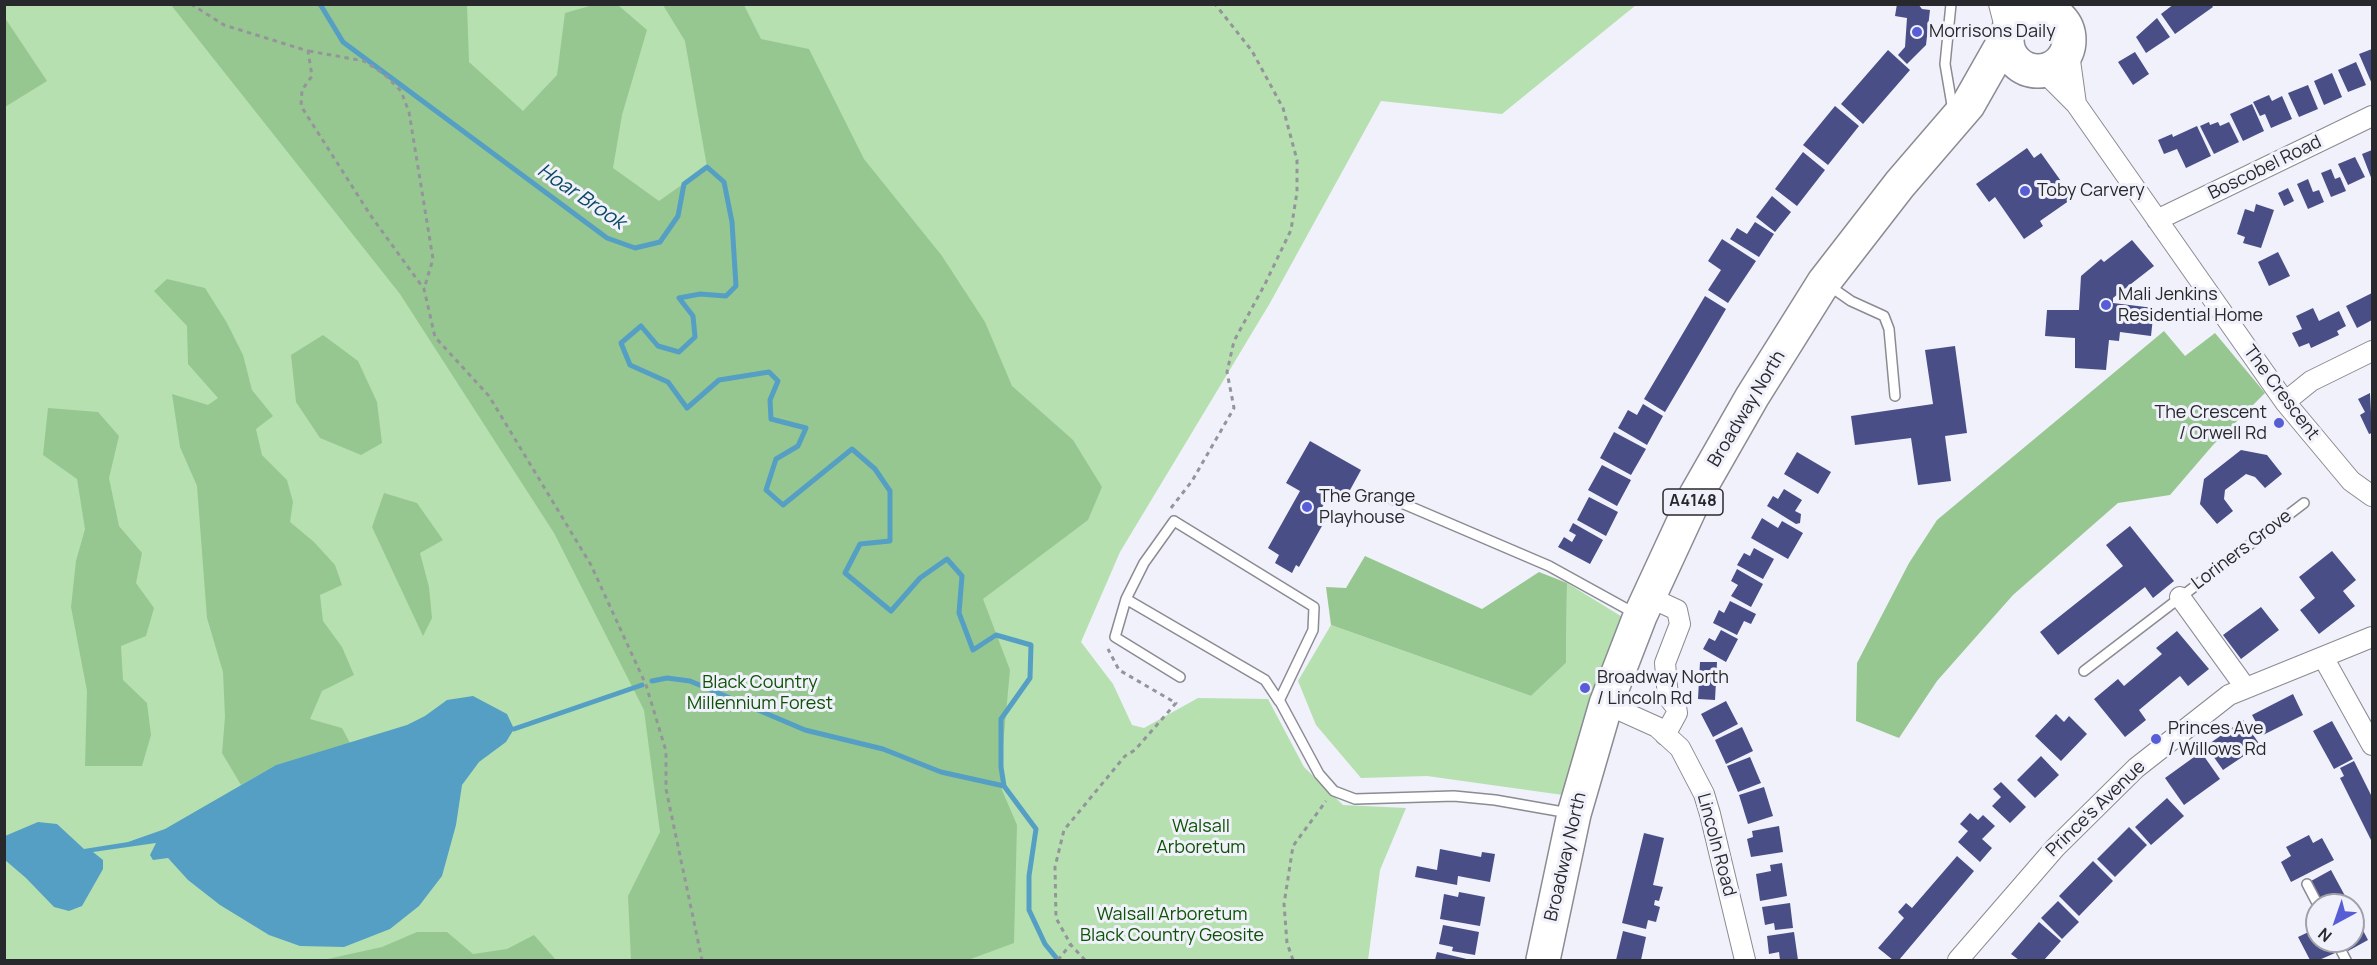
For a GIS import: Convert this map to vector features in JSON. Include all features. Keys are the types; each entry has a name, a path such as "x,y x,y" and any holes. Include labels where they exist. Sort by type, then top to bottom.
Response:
{"highway":[{"path":"2021,13 2053,15 2058,64 2041,70 2027,69 2016,62 2009,51 2004,26 2021,13"},
{"name":"Broadway North","path":"1543,960 1574,814 1606,704 1645,607 1696,495 1752,397 1824,282 1961,112 2004,26"},
{"name":"Broadway North","path":"1961,112 2041,70"}],"street":[{"name":"The Crescent","path":"2053,15 2076,104"},
{"name":"The Crescent","path":"2041,70 2076,104 2285,402 2351,481 2373,496"},
{"name":"Boscobel Road","path":"2157,220 2373,116"},
{"path":"2285,402 2311,381 2373,351"},
{"name":"Loriners Grove","path":"2180,597 2245,687"},
{"path":"1645,607 1677,610 1680,624 1665,663 1668,697 1676,707 1677,713 1665,735"},
{"name":"Prince's Avenue","path":"1958,960 2055,848 2136,768 2229,695 2373,637"},
{"path":"2324,657 2373,745"},
{"name":"Lincoln Road","path":"1606,704 1657,728 1680,748 1704,794 1723,862 1745,960"}],"lane":[{"path":"1951,4 1945,64 1961,112"},
{"path":"1824,282 1851,301 1884,316 1889,330 1895,396"},
{"path":"1390,498 1645,607"},
{"name":"Loriners Grove","path":"2084,671 2304,503"},
{"path":"1180,677 1115,637 1126,598 1144,563 1174,521 1314,607 1313,630 1278,698"},
{"path":"1126,598 1265,680 1278,698 1319,774 1334,791 1355,799 1464,797 1574,814"},
{"path":"2307,884 2312,893"}],"path":[{"path":"191,4 224,24 308,51 364,61 384,74 402,92 409,111 433,259 424,290"},
{"path":"1166,514 1192,481 1234,408 1227,372 1234,341 1291,230 1297,192 1298,160 1283,108 1252,51 1215,4"},
{"path":"308,51 312,76 302,90 301,106 371,216 424,290 435,337 489,396 526,453 591,565 646,685 666,751 666,789 702,960"},
{"path":"1085,960 1071,945 1056,918 1055,867 1064,830 1125,756 1135,750 1176,703 1119,670 1105,641"},
{"path":"1293,960 1287,944 1284,904 1293,846 1334,791"},
{"path":"1058,960 1071,945"}],"green space":[{"path":"5,5 1636,5 1502,114 1381,101 1270,303 1120,552 1081,642 1113,684 1132,725 1144,728 1198,698 1268,699 1304,767 1343,805 1406,808 1380,870 1368,960 5,960"},
{"name":"Black Country Millennium Forest","path":"171,5 467,5 469,62 523,111 557,75 565,13 593,5 618,5 647,30 622,115 613,168 659,201 707,167 685,41 663,5 744,5 761,39 809,49 864,159 942,256 985,322 1012,386 1073,440 1102,487 1088,520 983,599 1010,670 1001,767 1002,790 1017,825 1014,943 968,960 631,960 628,896 660,832 644,710 554,533 400,294"},
{"path":"5,18 47,81 4,107"},
{"path":"167,279 205,288 227,323 243,355 252,390 273,416 256,429 262,455 287,480 293,502 290,522 314,542 335,565 342,585 320,595 323,621 342,647 354,675 322,691 310,719 342,728 350,743 276,765 241,785 222,753 225,717 223,672 207,618 197,486 180,447 172,394 208,405 218,398 188,364 187,326 154,291"},
{"path":"2164,331 2185,356 2215,333 2265,393 2213,445 2170,495 2118,503 2013,595 1937,681 1899,738 1856,721 1857,663 1909,563 1937,520"},
{"path":"323,335 358,361 377,402 382,443 361,455 320,438 296,402 291,355"},
{"path":"48,408 98,412 119,436 109,478 119,526 142,553 136,583 154,608 146,636 121,646 123,680 147,703 151,735 142,766 85,766 87,691 71,607 76,561 85,529 77,479 43,455"},
{"path":"384,493 417,503 443,540 420,553 429,587 432,618 423,636 372,527"},
{"path":"1365,556 1482,609 1539,572 1567,583 1566,663 1531,696 1331,625 1326,587 1346,588"},
{"path":"1567,583 1624,618 1563,795 1427,776 1361,778 1316,725 1298,681 1331,625 1531,696 1566,663"},
{"path":"417,932 447,932 473,954 507,949 534,935 556,960 323,960 382,947"}],"water":[{"path":"473,696 507,714 514,729 506,742 479,762 462,785 456,825 442,876 419,906 390,929 344,947 300,946 269,935 220,905 188,880 168,858 153,860 150,855 156,843 93,852 103,860 103,869 82,906 69,911 54,907 5,860 5,836 38,822 57,824 84,849 128,842 165,829 276,765 407,725 425,716 447,700"}],"building":[{"name":"Morrisons Daily","path":"1897,4 1918,4 1922,9 1930,10 1926,45 1907,64 1898,55 1905,47 1907,18 1895,16"},
{"path":"2174,4 2211,4 2213,7 2175,34 2161,14"},
{"path":"2157,18 2170,37 2146,53 2136,37"},
{"path":"2372,49 2372,84 2359,54"},
{"path":"1888,50 1910,70 1863,124 1841,104"},
{"path":"2135,52 2149,74 2133,85 2118,62"},
{"path":"2356,62 2366,85 2348,92 2338,70"},
{"path":"2332,73 2342,97 2324,105 2314,81"},
{"path":"2308,85 2318,109 2299,117 2288,93"},
{"path":"2269,95 2272,101 2282,96 2292,119 2271,128 2265,114 2260,116 2253,102"},
{"path":"2252,104 2264,131 2243,141 2230,114"},
{"path":"1835,106 1859,126 1828,165 1803,145"},
{"path":"2209,122 2210,125 2218,122 2220,126 2229,122 2239,142 2214,154 2200,126"},
{"path":"2197,126 2211,156 2186,168 2177,149 2164,154 2158,140 2172,134 2173,137"},
{"name":"Toby Carvery","path":"2027,148 2034,158 2041,153 2073,198 2040,221 2043,226 2024,239 1995,197 1989,202 1976,184"},
{"path":"2372,150 2372,180 2362,154"},
{"path":"1803,152 1825,170 1797,206 1775,189"},
{"path":"2355,157 2365,177 2348,185 2338,164"},
{"path":"2331,169 2335,179 2340,177 2346,191 2331,197 2321,173"},
{"path":"2308,179 2313,192 2319,190 2324,202 2308,209 2297,184"},
{"path":"2288,188 2294,201 2284,206 2278,193"},
{"path":"1772,196 1791,212 1775,232 1756,217"},
{"path":"2256,204 2274,210 2261,248 2243,243 2245,237 2237,234 2245,209 2254,212"},
{"path":"1755,222 1774,234 1759,257 1730,239 1737,228 1747,234"},
{"path":"1722,239 1756,261 1728,303 1708,290 1721,270 1708,261"},
{"name":"Mali Jenkins Residential Home","path":"2132,240 2154,266 2113,298 2113,303 2154,308 2151,336 2120,332 2119,341 2109,340 2106,370 2075,368 2075,338 2045,336 2047,310 2079,310 2081,276 2101,259 2104,262"},
{"path":"2278,252 2290,276 2269,286 2258,262"},
{"path":"2372,293 2372,320 2357,328 2346,306"},
{"path":"1705,296 1726,309 1665,412 1644,399"},
{"path":"2313,308 2319,321 2339,311 2346,326 2337,331 2339,335 2311,348 2309,343 2299,347 2292,333 2302,329 2296,316"},
{"path":"1955,346 1967,433 1945,436 1951,481 1918,485 1911,438 1855,445 1851,416 1933,404 1925,350"},
{"path":"2370,393 2372,433 2369,434 2360,415 2365,412 2358,399"},
{"path":"1643,404 1663,416 1647,445 1618,428 1628,410 1637,415"},
{"path":"1614,432 1646,449 1631,475 1600,458"},
{"name":"The Grange Playhouse","path":"1310,441 1361,470 1344,501 1330,493 1319,513 1327,517 1299,567 1296,565 1292,573 1275,563 1279,555 1268,548 1300,491 1286,483"},
{"path":"2241,450 2267,455 2282,474 2265,488 2255,477 2246,474 2225,490 2224,499 2233,511 2217,524 2200,504 2204,479"},
{"path":"1797,452 1831,472 1818,494 1784,474"},
{"path":"1602,465 1631,480 1617,506 1588,490"},
{"path":"1784,489 1802,500 1795,511 1801,514 1800,523 1796,524 1767,506 1773,496 1778,499"},
{"path":"1589,497 1618,512 1606,536 1577,520"},
{"path":"1762,518 1778,528 1782,521 1803,533 1788,559 1751,538"},
{"path":"1573,523 1603,540 1590,564 1558,547 1564,537 1572,542 1576,535 1569,531"},
{"path":"2130,526 2174,581 2153,598 2145,587 2058,655 2040,632 2123,566 2106,545"},
{"path":"1754,548 1774,559 1763,579 1737,565 1744,553 1750,556"},
{"path":"2332,551 2356,580 2343,591 2355,606 2319,634 2300,610 2315,598 2299,577"},
{"path":"1737,569 1763,584 1751,607 1731,596 1738,585 1731,581"},
{"path":"1730,601 1756,614 1751,624 1744,621 1737,635 1713,623 1719,610 1724,613"},
{"path":"2261,607 2279,630 2241,659 2223,635"},
{"path":"1721,630 1738,639 1726,662 1703,649 1709,638 1715,641"},
{"path":"2177,631 2209,669 2188,686 2180,676 2139,710 2146,720 2125,737 2094,699 2118,679 2124,686 2162,654 2156,648"},
{"path":"1700,662 1717,662 1715,700 1698,699"},
{"path":"2293,694 2303,715 2263,735 2252,715"},
{"path":"1726,701 1738,724 1713,737 1701,714"},
{"path":"2056,714 2064,722 2069,716 2087,734 2061,761 2035,736"},
{"path":"2243,720 2260,745 2223,770 2206,746"},
{"path":"2332,721 2353,759 2334,769 2313,731"},
{"path":"1742,727 1753,751 1726,764 1715,740"},
{"path":"2201,752 2220,779 2184,805 2165,778"},
{"path":"2041,756 2059,775 2035,798 2017,780"},
{"path":"1750,757 1761,783 1738,792 1727,766"},
{"path":"2354,761 2372,797 2372,842 2340,778 2344,776 2340,768"},
{"path":"2001,782 2026,807 2010,823 1992,806 2001,797 1993,789"},
{"path":"1764,787 1773,816 1748,824 1739,795"},
{"path":"2167,798 2184,816 2151,845 2135,827"},
{"path":"1970,813 1978,820 1983,815 1995,826 1982,839 1992,848 1980,862 1958,842 1968,831 1960,824"},
{"path":"1779,826 1783,852 1751,857 1747,839 1753,837 1752,831"},
{"path":"2129,827 2147,845 2115,877 2097,859"},
{"path":"1644,833 1664,838 1653,885 1663,887 1659,901 1655,900 1654,905 1660,907 1656,922 1648,920 1646,929 1622,923"},
{"path":"2309,835 2313,843 2322,838 2334,860 2291,882 2281,862 2291,856 2286,847"},
{"path":"1440,849 1481,857 1482,852 1495,854 1490,882 1458,876 1457,885 1415,877 1417,866 1437,870"},
{"path":"1957,856 1974,871 1899,960 1893,960 1878,948 1904,918 1898,912 1906,903 1912,908"},
{"path":"2093,861 2113,881 2079,916 2059,896"},
{"path":"1782,863 1787,896 1760,901 1756,874 1771,871 1770,865"},
{"path":"2331,870 2343,893 2317,893 2311,881"},
{"path":"1459,892 1485,897 1480,926 1440,919 1444,894 1458,897"},
{"path":"2058,901 2079,922 2062,939 2041,918"},
{"path":"1790,903 1793,928 1775,930 1774,923 1765,925 1762,907"},
{"path":"2039,922 2061,941 2044,960 2019,960 2011,954"},
{"path":"1443,925 1479,932 1475,955 1452,951 1453,947 1439,944"},
{"path":"1623,931 1646,937 1641,960 1616,960"},
{"path":"1794,932 1798,960 1780,960 1779,952 1769,954 1767,936"},
{"path":"2305,934 2305,950 2298,937"},
{"path":"1437,952 1471,960 1435,960"},
{"path":"2306,953 2335,953 2319,960 2310,960"}],"waterway":[{"name":"Hoar Brook","path":"320,4 343,42 607,238 635,248 660,242 678,216 684,184 707,167 724,182 732,222 736,286 726,296 700,294 679,298 693,316 695,337 679,352 658,346 641,326 621,343 630,365 668,382 687,408 719,380 769,372 778,381 770,400 771,419 806,428 798,446 776,459 766,490 783,505 852,449 875,469 890,491 890,541 860,544 845,573 891,611 920,578 947,559 962,576 959,613 973,650 996,635 1031,645 1030,678 1001,719 1001,767 1004,786 1036,829 1029,876 1029,910 1045,944 1058,960"},
{"path":"652,681 667,678 690,681 805,730 883,749 941,772 1004,786"},
{"path":"514,729 642,685"}],"place":[{"name":"Morrisons Daily","path":"1917,32"},
{"name":"Toby Carvery","path":"2025,191"},
{"name":"Mali Jenkins Residential Home","path":"2106,305"},
{"name":"The Crescent / Orwell Rd","path":"2279,423"},
{"name":"The Grange Playhouse","path":"1307,507"},
{"name":"Broadway North / Lincoln Rd","path":"1585,688"},
{"name":"Princes Ave / Willows Rd","path":"2156,739"}],"park label":[{"name":"Walsall Arboretum","path":"1201,837"},
{"name":"Walsall Arboretum Black Country Geosite","path":"1172,925"}]}
